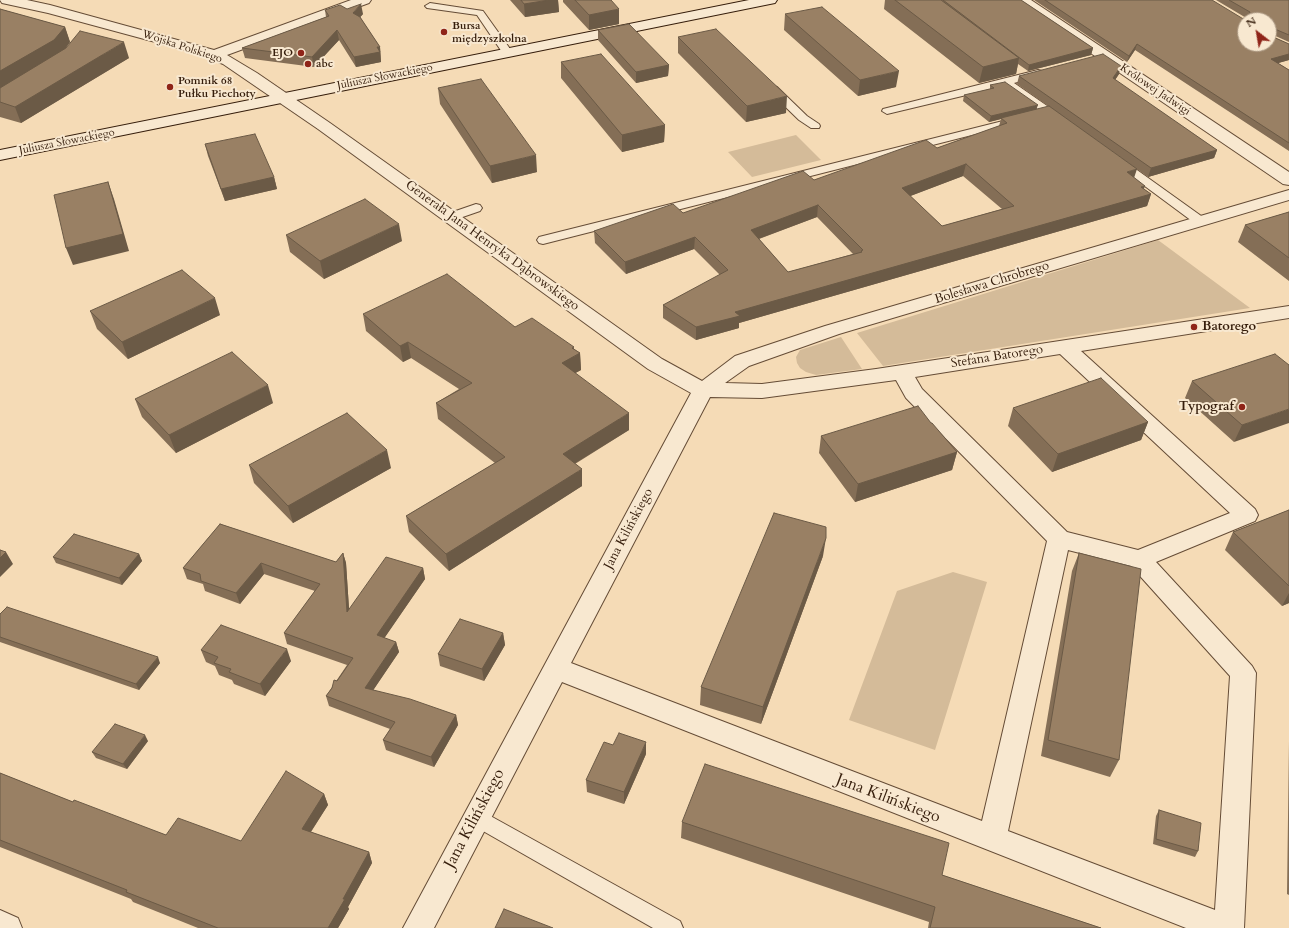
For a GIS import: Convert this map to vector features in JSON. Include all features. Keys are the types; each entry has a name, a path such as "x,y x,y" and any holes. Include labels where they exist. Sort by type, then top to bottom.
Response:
{"street":[{"path":"215,55 364,0"},
{"name":"Juliusza Słowackiego","path":"0,155 770,0"},
{"name":"Królowej Jadwigi","path":"1022,0 1289,180"},
{"name":"Wojska Polskiego","path":"7,7 24,3 92,26 215,55 252,76 283,98"},
{"name":"Generała Jana Henryka Dąbrowskiego","path":"283,98 655,364 703,390"},
{"name":"Bolesława Chrobrego","path":"703,390 742,361 794,343 1289,194"},
{"name":"Stefana Batorego","path":"703,390 762,391 903,372 1289,312"},
{"path":"1065,347 1247,515 1139,559"},
{"path":"903,372 913,393 1059,539 1139,559 1243,673 1229,928"},
{"name":"Jana Kilińskiego","path":"418,928 703,390"},
{"path":"992,839 1059,539"},
{"name":"Jana Kilińskiego","path":"555,668 1223,928"},
{"path":"0,925 6,928"}],"lane":[{"path":"430,6 480,13 508,53"},
{"path":"1090,60 1105,56"},
{"path":"887,111 1052,70"},
{"path":"764,80 803,118 815,126"},
{"path":"1006,82 1068,126"},
{"path":"543,240 1049,112"},
{"path":"1112,157 1200,221"},
{"path":"451,217 476,208"},
{"path":"476,817 673,928"}],"shaded area":[{"path":"796,135 821,160 752,177 728,152"},
{"path":"1158,240 1250,308 883,366 857,333"},
{"path":"841,337 862,369 816,375 806,372 800,368 796,357 800,350"},
{"path":"953,572 987,582 935,750 849,720 897,591"}],"building":[{"path":"521,0 549,0 524,4"},
{"path":"575,0 611,0 619,9 589,15"},
{"path":"895,0 941,0 1019,58 983,67"},
{"path":"943,0 1021,0 1093,48 1029,65"},
{"path":"1045,0 1212,0 1237,15 1237,52 1277,52 1277,39 1289,44 1289,54 1271,59 1289,70 1289,143 1137,44 1129,56"},
{"path":"1229,0 1289,0 1289,35 1277,30 1277,12 1250,12"},
{"path":"361,4 353,13 360,17 380,47 377,47 380,52 354,57 337,30 312,57 242,48 329,16 325,10 340,5 347,9"},
{"path":"822,7 899,71 860,80 785,14"},
{"path":"0,9 65,27 54,40 0,71"},
{"path":"629,24 669,65 636,72 598,30"},
{"path":"716,29 787,96 747,106 678,37"},
{"path":"80,31 124,42 15,107 0,102 0,88 66,48"},
{"path":"601,54 665,125 622,135 561,62"},
{"path":"1103,54 1121,66 1113,78 1217,150 1151,168 1019,76"},
{"path":"481,79 536,155 490,166 438,88"},
{"path":"1005,82 1038,105 991,116 964,95 994,88 990,85"},
{"path":"1049,106 1137,169 1127,172 1145,186 1141,187 1151,194 735,312 740,316 696,327 663,305 728,270 695,237 625,262 594,231 673,204 683,213 803,171 814,180 926,140 937,148 1007,123 1001,118","holes":["966,164 1014,206 942,226 902,188","818,205 863,250 861,251 862,252 788,272 751,230"]},
{"path":"255,134 274,177 221,189 205,144"},
{"path":"108,182 123,234 66,248 54,195"},
{"path":"365,199 399,224 320,261 286,235"},
{"path":"1289,212 1289,258 1245,225"},
{"path":"182,270 215,298 122,342 90,311"},
{"path":"447,274 515,327 532,318 574,347 572,348 580,353 562,363 629,413 563,454 582,469 446,554 406,516 505,457 436,403 472,383 408,342 400,346 363,314"},
{"path":"232,352 268,385 169,435 135,399"},
{"name":"Typograf","path":"1275,354 1289,365 1289,409 1242,425 1192,381"},
{"path":"1101,378 1148,422 1058,454 1013,408"},
{"path":"918,406 957,452 858,484 821,436"},
{"path":"347,413 387,450 288,506 249,465"},
{"path":"1289,510 1289,586 1233,532"},
{"path":"774,513 826,527 826,538 763,707 701,687"},
{"path":"220,524 336,562 343,553 347,612 386,557 423,568 377,635 396,642 365,688 410,699 456,715 431,757 383,740 395,722 326,696 332,688 334,680 337,681 353,658 284,633 320,584 261,563 236,593 201,581 200,574 183,568"},
{"path":"74,534 139,554 119,578 53,557"},
{"path":"0,550 6,552 0,558"},
{"path":"1079,553 1141,569 1119,760 1048,740"},
{"path":"7,607 158,657 136,684 0,637 0,614"},
{"path":"460,619 503,633 482,669 438,654"},
{"path":"221,625 287,649 260,684 229,672 231,669 214,663 218,657 201,650"},
{"path":"115,724 145,735 123,764 92,752"},
{"path":"619,733 646,742 624,792 586,780 604,742 613,745"},
{"path":"705,764 949,843 942,875 1101,928 930,928 935,907 682,822"},
{"path":"286,771 324,794 302,829 369,852 328,928 218,928 0,840 0,773 73,802 74,800 166,835 178,818 241,841"},
{"path":"1159,810 1201,823 1198,851 1156,839"},
{"path":"504,909 553,928 495,928"}],"place":[{"name":"Bursa międzyszkolna","path":"444,32"},
{"name":"EJO","path":"301,53"},
{"name":"abc","path":"308,64"},
{"name":"Pomnik 68 Pułku Piechoty","path":"170,87"},
{"name":"Batorego","path":"1194,327"},
{"name":"Typograf","path":"1242,407"}]}
